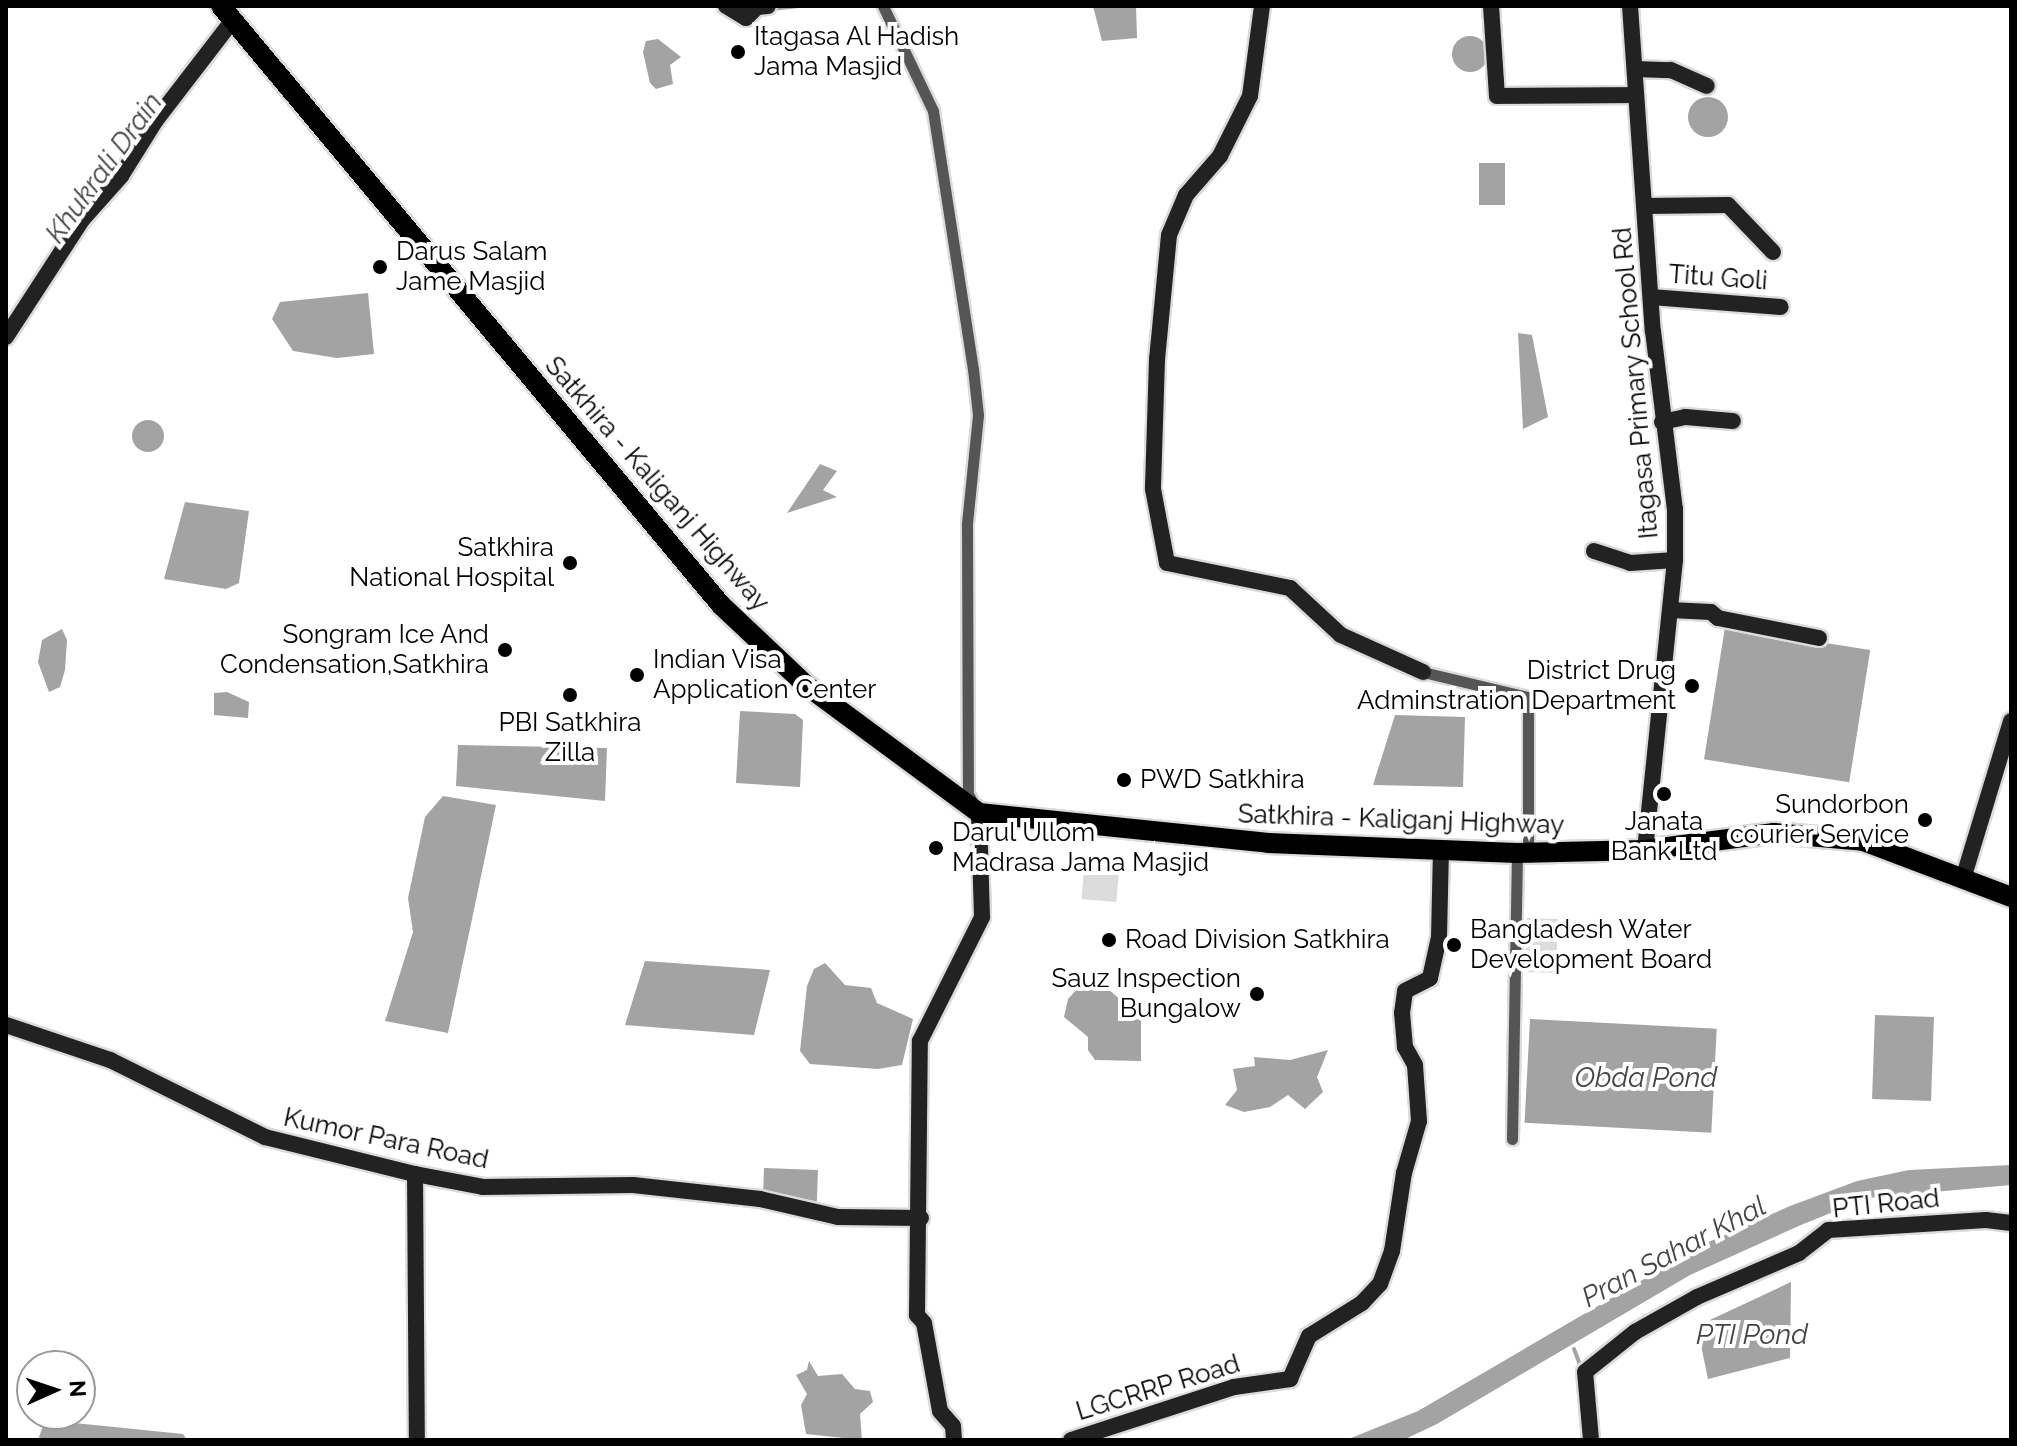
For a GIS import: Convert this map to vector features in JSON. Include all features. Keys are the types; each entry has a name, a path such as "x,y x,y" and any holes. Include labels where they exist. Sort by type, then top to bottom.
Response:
{"highway":[{"name":"Satkhira - Kaliganj Highway","path":"227,13 721,605 807,686 979,813 1178,837 1441,851 1645,850 1774,833 1848,839 2011,897"}],"street":[{"path":"726,6 746,18 757,7 768,6"},
{"path":"883,6 933,111 978,415 967,524 968,794 979,813 982,917 920,1041 921,1218 917,1315 924,1323 940,1411 953,1426 954,1440"},
{"path":"1262,6 1250,96 1220,156 1186,195 1169,235 1157,359 1153,489 1167,563 1290,588 1341,635 1423,672 1528,697 1512,1139"},
{"path":"1491,6 1497,96 1636,95"},
{"name":"Itagasa Primary School Rd","path":"1630,6 1662,422 1675,509 1675,560 1645,850"},
{"path":"6,337 82,220 121,176 227,13"},
{"path":"1635,69 1671,70 1707,86"},
{"path":"1645,206 1728,205 1773,252"},
{"name":"Titu Goli","path":"1651,297 1781,307"},
{"path":"1662,422 1685,417 1733,421"},
{"path":"1594,551 1630,563 1675,560"},
{"path":"1670,610 1711,612 1718,618 1819,638"},
{"path":"1963,879 2011,721"},
{"name":"LGCRRP Road","path":"1071,1440 1234,1387 1290,1379 1309,1336 1362,1303 1380,1284 1392,1251 1404,1173 1419,1121 1415,1065 1405,1047 1405,991 1430,978 1439,937 1441,851"},
{"name":"Kumor Para Road","path":"6,1025 110,1060 265,1137 415,1174 483,1187 633,1185 760,1199 838,1217 921,1218"},
{"path":"415,1174 417,1440"},
{"name":"PTI Road","path":"1591,1440 1585,1372 1635,1332 1697,1297 1799,1253 1828,1230 1986,1220 2011,1223"}],"shaded area":[{"path":"1084,870 1119,873 1116,902 1081,899"},
{"path":"1527,918 1558,919 1556,973 1525,972"}],"water":[{"path":"1093,6 1136,6 1137,38 1102,41"},
{"path":"1470,36 1483,41 1488,54 1483,67 1470,72 1457,67 1452,54 1457,41"},
{"path":"658,39 681,57 670,65 673,84 656,89 650,83 643,52 646,41"},
{"path":"1708,97 1722,103 1728,117 1722,131 1708,137 1694,131 1688,117 1694,103"},
{"path":"1479,163 1505,163 1505,205 1479,205"},
{"path":"368,293 374,354 337,358 293,351 272,319 280,302"},
{"path":"1518,333 1532,335 1548,417 1523,429"},
{"path":"148,420 159,425 164,436 159,447 148,452 137,447 132,436 137,425"},
{"path":"820,464 837,471 823,490 837,497 787,513"},
{"path":"185,502 249,511 239,583 226,589 164,579"},
{"path":"1725,627 1870,650 1849,782 1704,759"},
{"path":"62,629 67,640 65,670 60,687 49,692 38,662 42,640"},
{"path":"227,692 249,702 248,718 214,715 214,693"},
{"path":"740,711 795,714 803,720 800,787 736,783"},
{"path":"1395,715 1465,717 1463,787 1373,785"},
{"path":"458,745 607,748 605,801 456,786"},
{"path":"443,796 496,805 448,1033 385,1021 413,932 408,898 425,817"},
{"path":"645,961 770,970 754,1035 625,1025"},
{"path":"825,963 845,985 871,988 877,1003 913,1019 902,1065 878,1069 810,1064 800,1051 807,986 814,969"},
{"path":"1101,983 1122,1001 1130,997 1141,1015 1141,1061 1095,1060 1088,1050 1088,1037 1064,1017 1068,999 1080,986"},
{"path":"1875,1015 1934,1017 1931,1101 1872,1099"},
{"name":"Obda Pond","path":"1530,1019 1717,1029 1711,1133 1525,1123"},
{"path":"1328,1050 1317,1077 1323,1092 1305,1109 1288,1095 1270,1107 1244,1112 1225,1105 1237,1090 1233,1069 1255,1066 1254,1057 1290,1060"},
{"path":"2011,1165 2011,1185 1868,1198 1801,1225 1690,1275 1437,1424 1403,1440 1346,1440 1418,1411 1704,1244 1790,1206 1857,1181 1909,1170"},
{"path":"764,1168 818,1170 817,1202 763,1200"},
{"name":"PTI Pond","path":"1791,1282 1790,1358 1708,1379 1697,1326"},
{"path":"809,1361 818,1376 842,1374 855,1389 870,1391 873,1402 860,1414 862,1440 806,1434 801,1405 807,1394 796,1375 807,1370"},
{"path":"96,1425 183,1434 187,1440 38,1440 42,1430 96,1430"}],"waterway":[{"path":"771,9 801,6"},
{"path":"962,529 962,548"},
{"path":"962,572 962,592"},
{"path":"1574,1349 1582,1370"}],"place":[{"name":"Itagasa Al Hadish Jama Masjid","path":"738,52"},
{"name":"Darus Salam Jame Masjid","path":"380,267"},
{"name":"Satkhira National Hospital","path":"570,563"},
{"name":"Songram Ice And Condensation,Satkhira","path":"505,650"},
{"name":"Indian Visa Application Center","path":"637,675"},
{"name":"District Drug Adminstration Department","path":"1692,686"},
{"name":"PBI Satkhira Zilla","path":"570,695"},
{"name":"PWD Satkhira","path":"1124,780"},
{"name":"Janata Bank Ltd","path":"1664,794"},
{"name":"Sundorbon courier Service","path":"1925,820"},
{"name":"Darul Ullom Madrasa Jama Masjid","path":"936,848"},
{"name":"Road Division Satkhira","path":"1109,940"},
{"name":"Bangladesh Water Development Board","path":"1454,945"},
{"name":"Sauz Inspection Bungalow","path":"1257,994"}],"water label":[{"name":"Khukrali Drain","path":"104,168"},
{"name":"Pran Sahar Khal","path":"1674,1252"}]}
